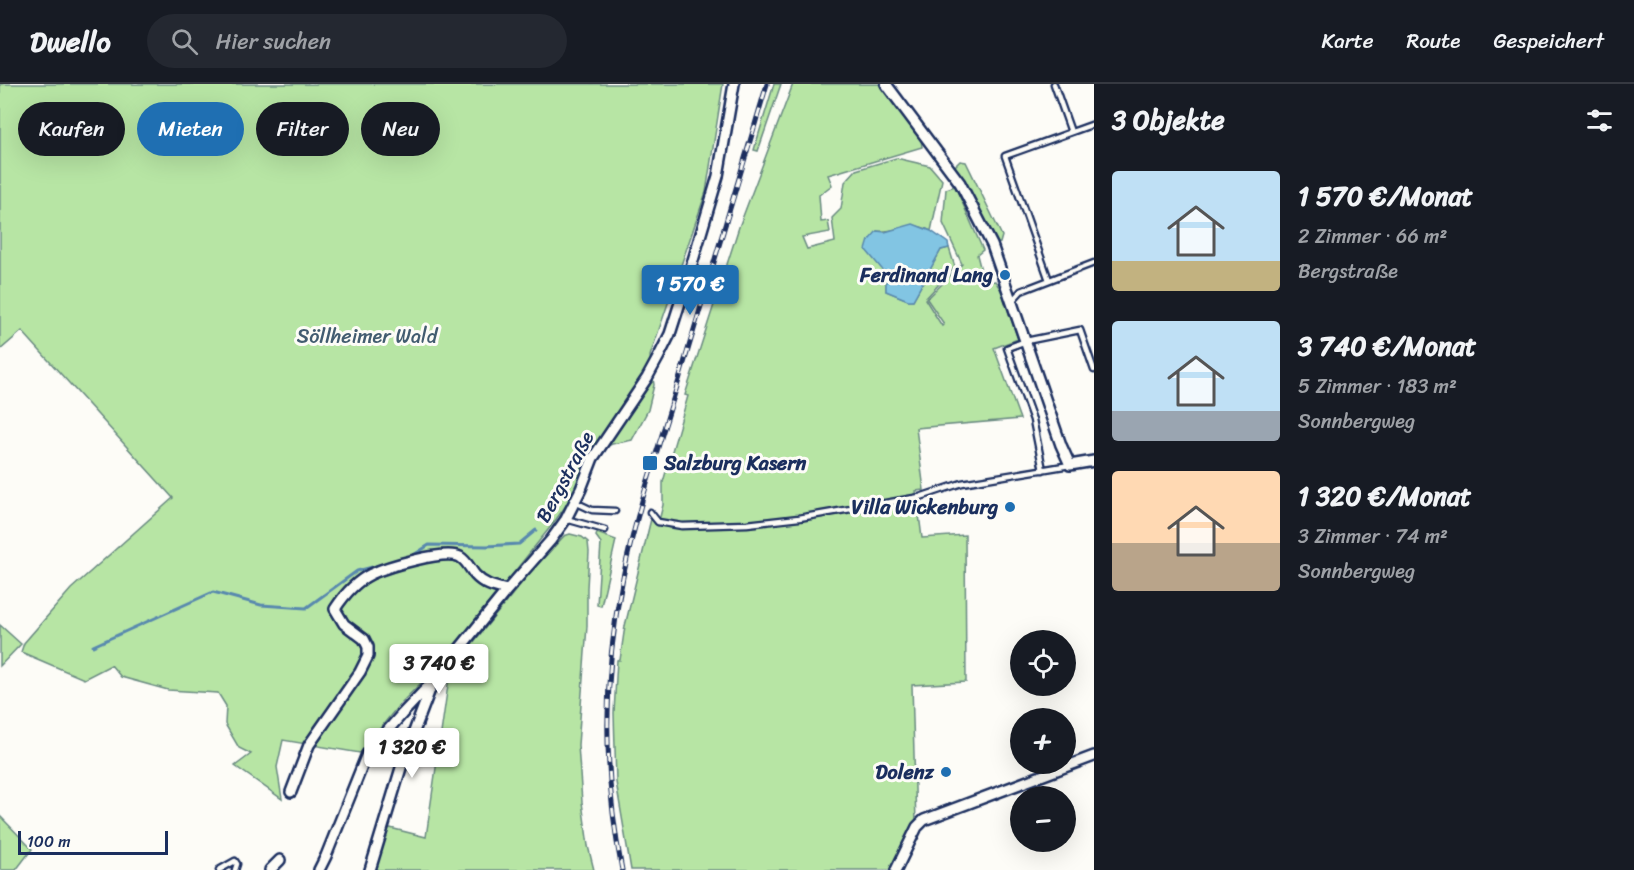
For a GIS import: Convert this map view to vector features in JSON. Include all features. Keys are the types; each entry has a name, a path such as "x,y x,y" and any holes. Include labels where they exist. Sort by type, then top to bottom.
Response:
{"street":[{"name":"Bergstraße","path":"319,870 367,754 435,679 551,540 566,519 593,458 647,378 670,334 718,176 734,84"},
{"path":"886,84 960,183 992,245 1070,465 1094,461"},
{"path":"291,792 309,745 360,672 368,656 368,647 364,639 344,624 335,609 346,592 370,575 408,562 446,555 459,556 486,585 507,590"},
{"path":"370,870 404,758 425,698 435,679"},
{"path":"896,870 917,827 924,820 1094,756"},
{"path":"270,870 280,860"}],"lane":[{"path":"1054,84 1071,132"},
{"path":"1049,280 1005,156 1094,124"},
{"path":"1011,301 1021,291 1092,264 1094,273"},
{"path":"1043,470 1033,420 1007,348 1026,341 1080,330 1094,370"},
{"path":"650,512 658,522 682,526 747,524 799,518 920,496 962,483 1070,465"},
{"path":"574,502 592,510 615,511"},
{"path":"566,519 605,531"},
{"path":"219,870 235,861 236,870"}],"green space":[{"name":"Söllheimer Wald","path":"0,84 723,84 706,192 650,356 654,385 648,410 632,440 612,444 590,455 575,493 552,525 441,663 399,705 360,753 283,740 277,767 282,799 235,766 251,754 239,748 225,724 226,706 218,693 168,690 121,677 111,665 84,679 21,652 24,643 71,589 173,498 22,331 0,350"},
{"path":"774,84 781,84 758,151 754,150"},
{"path":"793,84 879,84 921,139 922,147 828,175 832,185 819,195 821,222 828,221 830,232 802,237 807,249 835,242 832,218 841,209 845,182 856,170 896,158 930,166 942,180 931,231 923,227 910,226 877,231 886,274 886,291 913,300 941,250 949,248 955,267 925,299 942,326 944,324 927,299 962,264 943,223 946,189 955,186 983,250 977,255 984,282 995,281 1001,290 1018,339 994,348 1020,419 916,428 924,490 916,491 922,538 965,535 966,682 912,685 916,823 893,870 631,870 616,782 614,713 617,660 620,660 625,626 651,519 659,521 663,505 663,482 688,396 685,395 739,227"},
{"path":"960,161 966,162 1002,236 1000,243 994,244 955,166"},
{"path":"597,533 616,540 601,606 597,605 601,543 596,536"},
{"path":"570,534 582,537 588,542 589,552 587,626 578,745 582,802 594,870 374,870 386,827 426,837 450,671 529,574 564,536"},
{"path":"0,625 21,644 0,666"},
{"path":"0,816 32,849 16,870 0,870"}],"water":[{"path":"913,224 931,231 948,243 949,248 941,250 913,300 908,300 886,291 886,274 866,250 869,240 877,231 885,232"}],"waterway":[{"path":"409,558 429,545 519,544 536,530"},
{"path":"93,646 213,592 261,605 306,608 357,571 388,563"}],"railway":[{"path":"622,870 611,797 608,724 616,613 635,527 767,84"}],"place":[{"name":"Ferdinand Lang","path":"1005,275"},
{"name":"Salzburg Kasern","path":"650,463"},
{"name":"Villa Wickenburg","path":"1010,507"},
{"name":"Dolenz","path":"946,772"}]}
